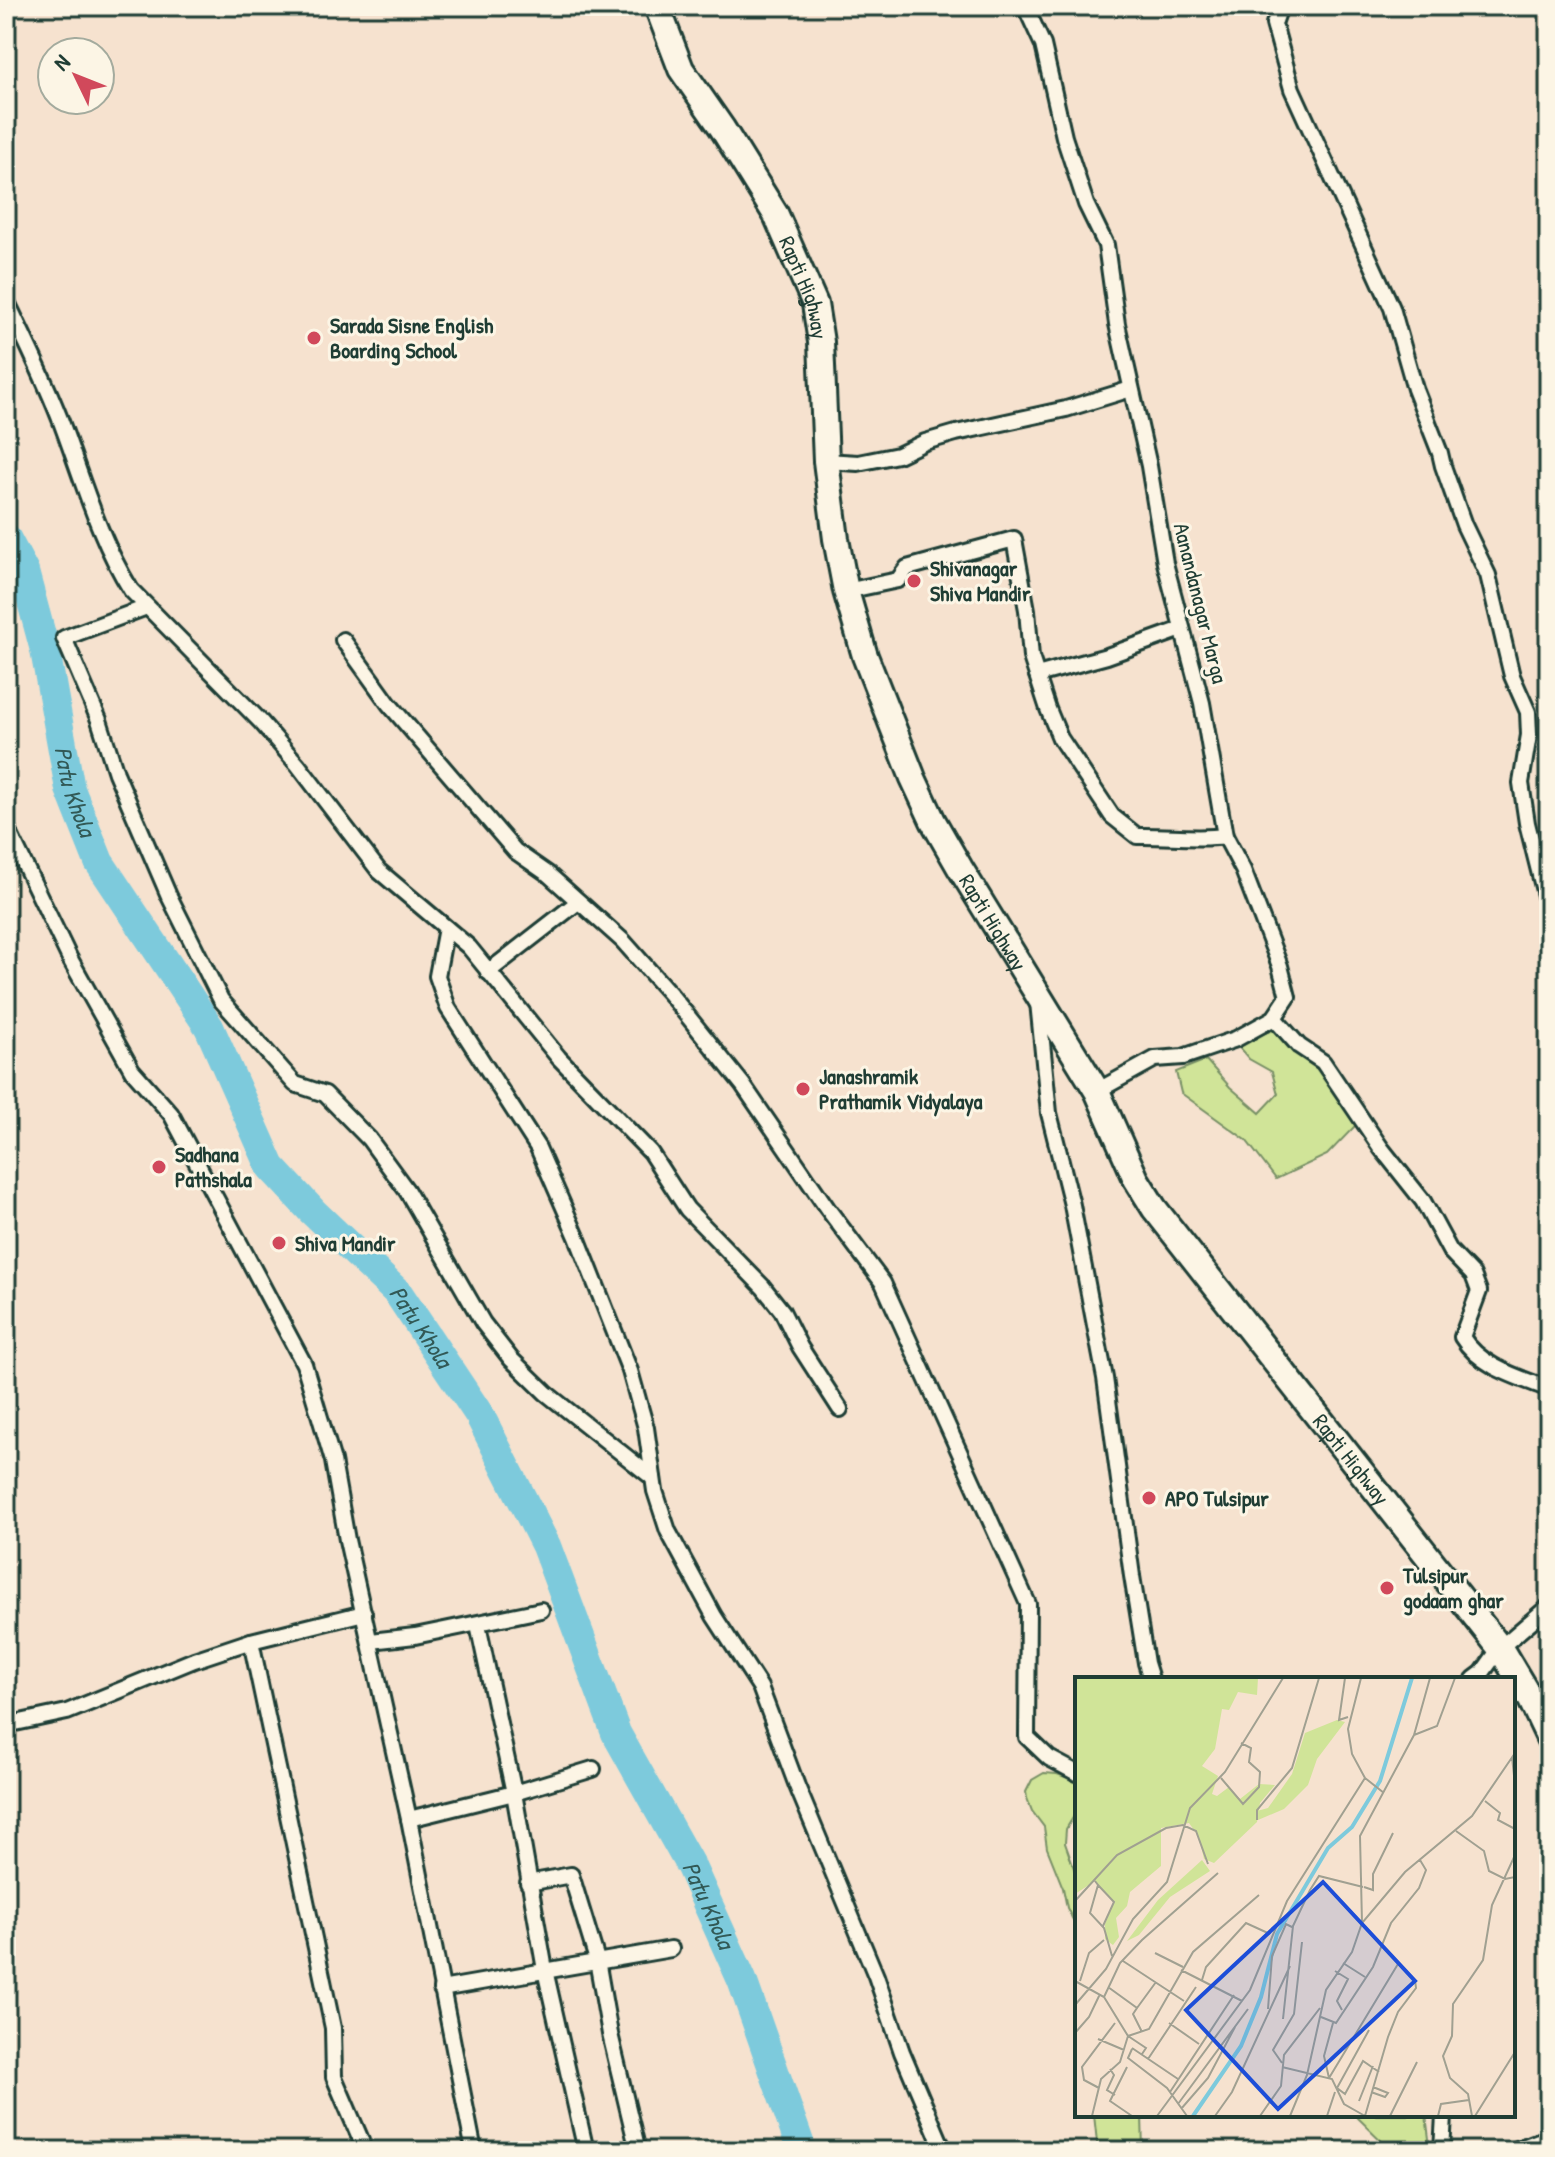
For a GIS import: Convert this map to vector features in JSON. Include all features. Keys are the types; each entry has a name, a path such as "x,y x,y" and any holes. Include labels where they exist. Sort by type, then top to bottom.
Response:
{"main road":[{"name":"Rapti Highway","path":"657,6 681,69 776,215 815,304 821,342 826,461 846,591 865,656 933,821 1097,1091 1136,1179 1154,1208 1500,1648 1549,1738"}],"street":[{"name":"Aanandanagar Marga","path":"1025,6 1043,45 1064,137 1086,204 1106,245 1117,324 1149,466 1165,563 1202,703 1225,836 1243,870 1280,966 1288,997 1274,1018"},
{"path":"1280,6 1274,24 1292,89 1392,308 1415,389 1464,525 1488,575 1512,676 1528,712 1529,735 1521,783 1527,823 1549,911"},
{"path":"6,300 48,389 97,523 118,569 147,607 261,722 379,871 469,947 559,1058 650,1152 687,1209 763,1287 782,1311 800,1347 840,1409"},
{"path":"826,461 858,463 898,455 925,442 956,433 1066,409 1131,389"},
{"path":"846,591 898,580 907,568 1014,539 1027,610 1031,657 1037,675 1060,738 1112,816 1137,836 1201,839 1225,836"},
{"path":"147,607 64,638 99,720 116,773 169,896 221,1000 295,1084 325,1094 369,1139 407,1191 483,1323 511,1359 546,1393 653,1478"},
{"path":"1037,675 1107,656 1182,629"},
{"path":"343,640 389,704 515,851 548,874 623,941 743,1085 827,1208 883,1283 1028,1604 1027,1737 1049,1758 1075,1772"},
{"path":"6,826 11,851 70,959 132,1070 171,1114 304,1364 333,1461 347,1540 409,1819 474,2151"},
{"path":"488,972 578,902"},
{"path":"446,928 437,976 448,1008 538,1148 577,1237 630,1371 646,1428 655,1491 668,1531 714,1616 760,1687 797,1786 876,1976 902,2052 944,2151"},
{"path":"1037,990 1049,1113 1072,1205 1105,1378 1132,1576 1150,1677"},
{"path":"1097,1091 1155,1059 1183,1057 1236,1039 1274,1018 1299,1046 1323,1062 1381,1148 1423,1201 1450,1251 1473,1275 1479,1291 1462,1337 1471,1351 1508,1373 1549,1389"},
{"path":"1477,1677 1500,1648 1549,1606"},
{"path":"371,1641 478,1625 541,1610"},
{"path":"6,1725 67,1712 194,1660 251,1641 364,1613"},
{"path":"478,1625 514,1793 545,1970 586,2151"},
{"path":"251,1641 333,2028 334,2077 363,2151"},
{"path":"409,1819 514,1793 593,1769"},
{"path":"528,1883 571,1875 597,1960 610,2034 638,2151"},
{"path":"441,1989 671,1949"},
{"path":"1442,2151 1444,2117"},
{"path":"1512,2151 1549,2137"}],"green space":[{"path":"1273,1030 1323,1074 1356,1125 1327,1155 1276,1179 1246,1140 1181,1093 1176,1072 1206,1060 1230,1087 1260,1113 1278,1094 1272,1072 1249,1059 1235,1043"},
{"path":"1044,1773 1075,1780 1075,1814 1066,1829 1065,1843 1075,1871 1075,1924 1047,1848 1044,1827 1027,1798 1026,1792 1032,1780"},
{"path":"1094,2117 1142,2117 1143,2151 1098,2151"},
{"path":"1357,2117 1426,2117 1429,2139 1418,2151 1392,2151"}],"waterway":[{"name":"Patu Khola","path":"6,538 24,572 45,650 70,789 99,862 209,1027 271,1167 398,1293 480,1416 546,1546 616,1733 691,1867 742,1980 802,2151"}],"place":[{"name":"Sarada Sisne English Boarding School","path":"314,338"},
{"name":"Shivanagar Shiva Mandir","path":"914,581"},
{"name":"Janashramik Prathamik Vidyalaya","path":"803,1089"},
{"name":"Sadhana Pathshala","path":"159,1167"},
{"name":"Shiva Mandir","path":"279,1243"},
{"name":"APO Tulsipur","path":"1149,1498"},
{"name":"Tulsipur godaam ghar","path":"1387,1588"}]}
